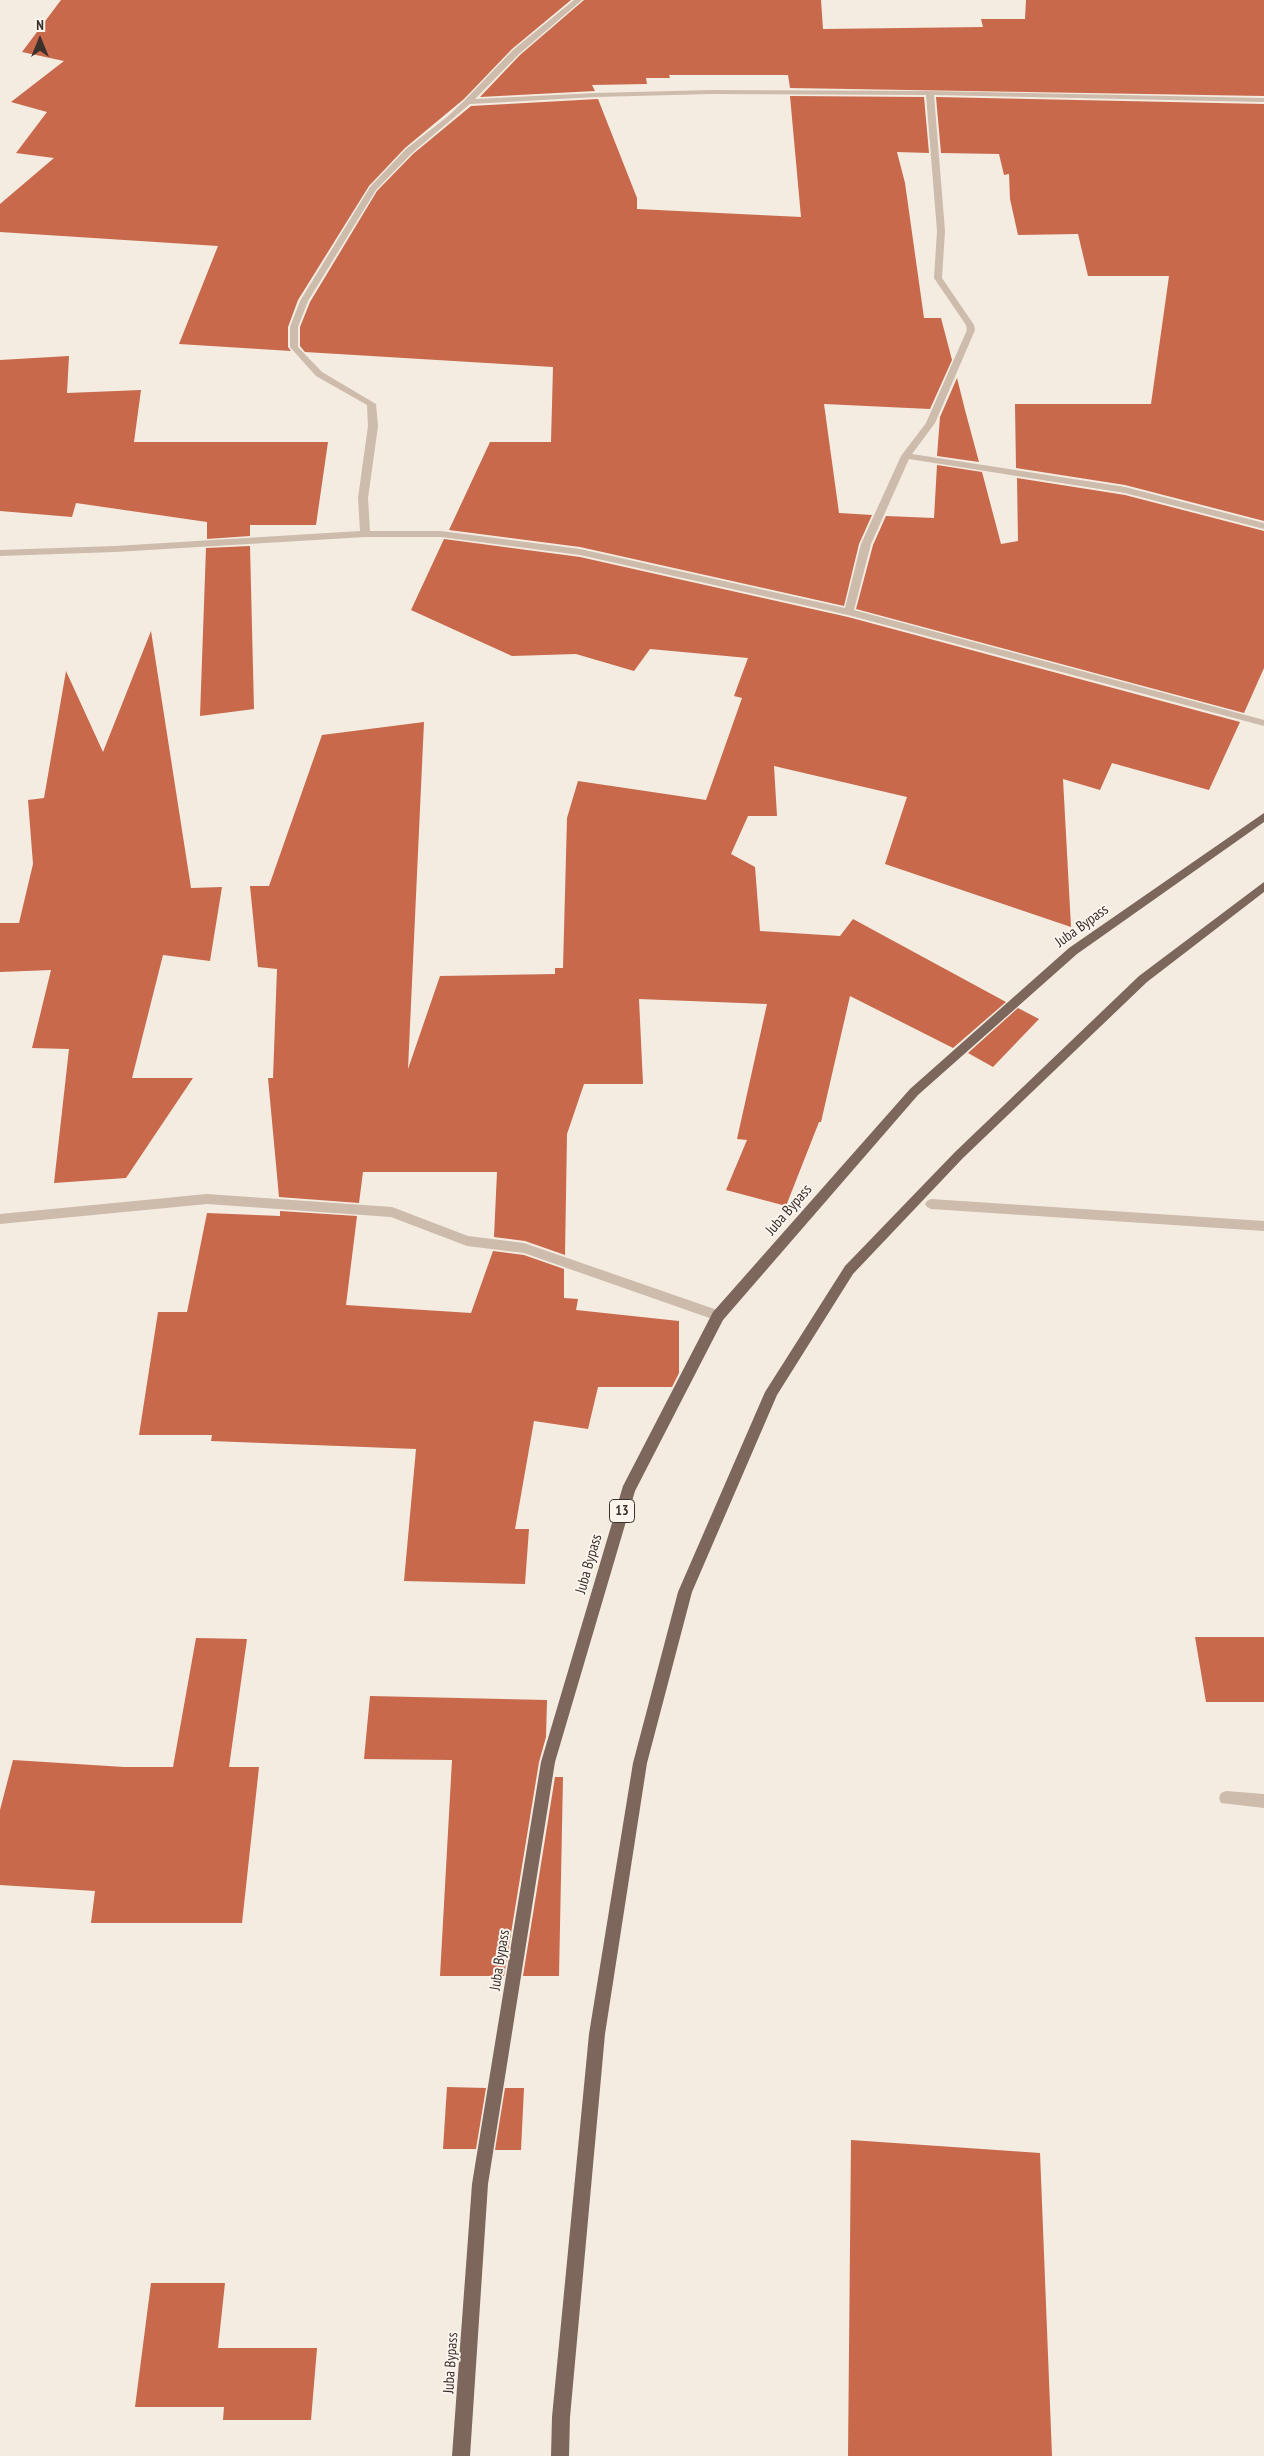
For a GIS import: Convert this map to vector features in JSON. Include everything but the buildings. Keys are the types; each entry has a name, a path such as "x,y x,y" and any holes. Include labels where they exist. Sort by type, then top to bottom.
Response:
{"main road":[{"name":"Juba Bypass","path":"460,2456 480,2184 548,1762 628,1490 718,1316 914,1092 1073,951 1264,817"},
{"path":"560,2456 561,2417 597,2034 640,1764 685,1592 772,1392 849,1270 959,1155 1143,980 1264,886"}],"street":[{"path":"365,534 363,498 373,426 371,404 319,374 294,347 294,327 304,301 373,189 409,151 450,119 468,102 516,52 578,0"},
{"path":"468,102 596,95 711,92 930,93 1264,100"},
{"path":"849,612 866,544 906,456 930,423 970,330 970,325 938,278 941,231 930,93"},
{"path":"906,456 1125,490 1264,526"},
{"path":"0,553 114,549 365,534 441,534 580,552 849,612 1264,723"},
{"path":"0,1219 207,1199 392,1212 467,1241 524,1248 718,1316"},
{"path":"931,1204 1264,1226"},
{"path":"1226,1798 1264,1800"}]}
